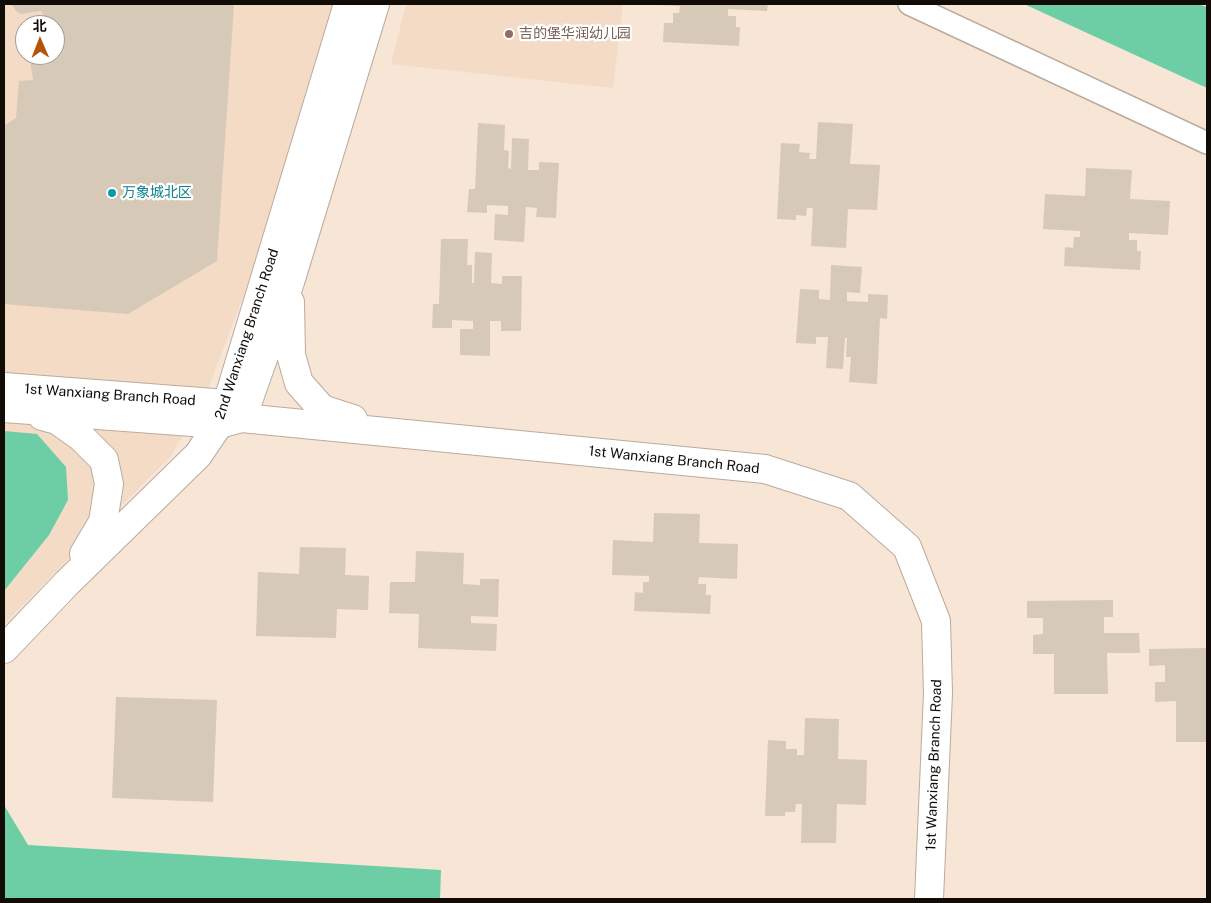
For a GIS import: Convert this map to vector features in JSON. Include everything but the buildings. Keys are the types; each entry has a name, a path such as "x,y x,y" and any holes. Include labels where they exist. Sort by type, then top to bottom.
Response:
{"street":[{"name":"2nd Wanxiang Branch Road","path":"229,415 348,4"},
{"name":"2nd Wanxiang Branch Road","path":"4,649 67,583 198,455 229,415 290,282 375,4"},
{"path":"909,4 1207,143"},
{"path":"290,282 291,349 299,383 322,409 387,432"},
{"name":"1st Wanxiang Branch Road","path":"6,401 229,415 765,469 849,496 907,547 936,620 938,693 929,899"},
{"path":"6,401 57,420 81,437 104,460 109,484 103,522 67,583"}],"shaded area":[{"path":"4,4 334,4 259,255 204,400 171,456 4,624"},
{"name":"吉的堡华润幼儿园","path":"406,4 623,4 613,88 391,64"}],"green space":[{"path":"1024,4 1197,4 1207,7 1207,88"},
{"path":"4,431 37,434 66,467 68,500 49,535 4,591"},
{"path":"4,805 28,845 441,870 440,899 4,899"}],"place":[{"name":"吉的堡华润幼儿园","path":"509,34"},
{"name":"万象城北区","path":"112,193"}]}
